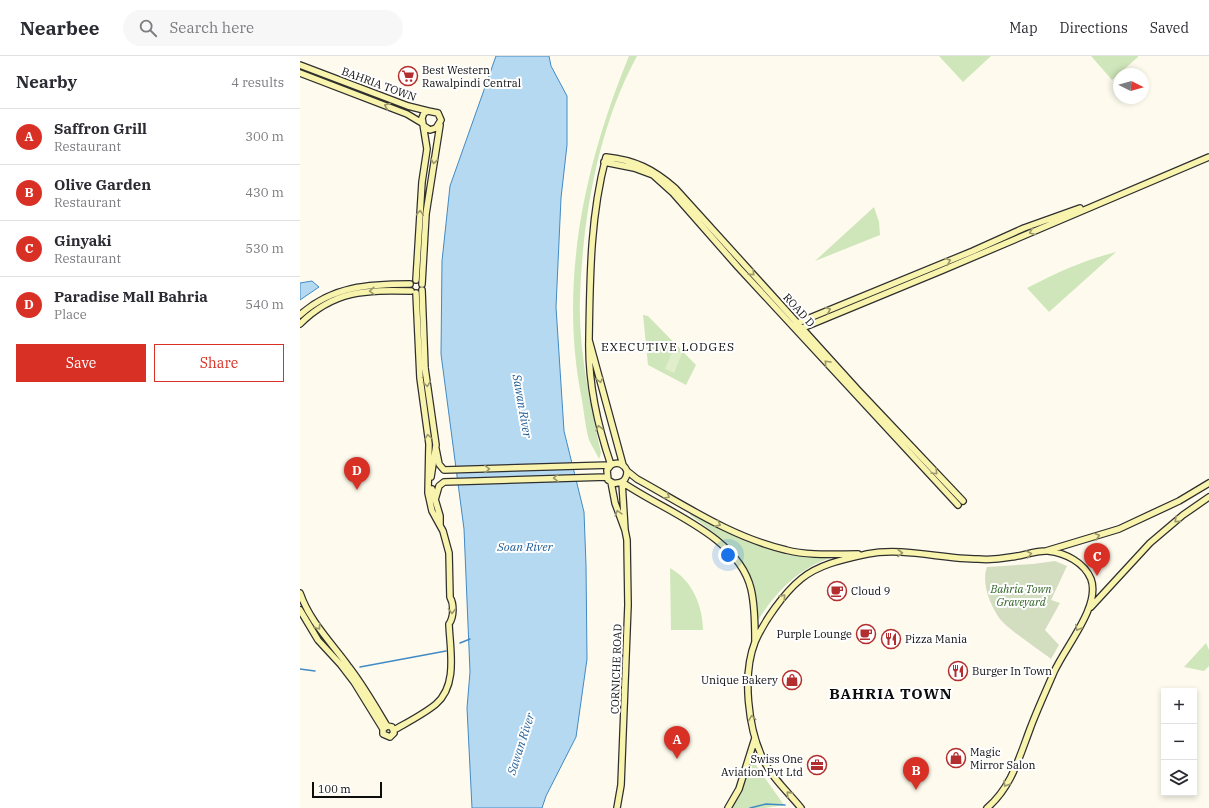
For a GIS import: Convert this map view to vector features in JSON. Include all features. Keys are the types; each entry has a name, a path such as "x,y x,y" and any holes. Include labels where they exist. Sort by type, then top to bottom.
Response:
{"main road":[{"name":"BAHRIA TOWN","path":"300,65 408,106 428,111"},
{"name":"BAHRIA TOWN","path":"300,73 407,114 423,125"},
{"path":"422,287 416,280 422,182 427,149 422,116 428,111 438,113 440,122 428,200 422,287 425,368 436,449 440,467 444,470 448,470 597,464 611,465 617,463 622,465"},
{"path":"423,125 433,129 440,122"},
{"path":"799,329 943,270 1209,157"},
{"name":"ROAD D","path":"589,340 593,218 605,160 653,175 660,181 795,324 960,503"},
{"path":"795,324 973,251 1024,228 1088,205 1093,205"},
{"path":"300,315 316,303 344,289 374,284 410,284 416,280"},
{"path":"300,593 314,621 358,678 385,728 383,734 387,737 393,735 394,730 437,703 446,691 450,679 451,669 449,624 452,620 452,602 450,597 450,553 440,525 432,511 428,493 429,444 420,378 413,292 410,284"},
{"path":"300,324 319,307 343,296 380,290 413,292 422,287"},
{"path":"589,340 589,363 593,401 611,465"},
{"path":"589,340 622,465 627,471 637,479 717,524 757,542 787,550 817,554 911,553 980,560 1011,557 1046,551 1119,529 1179,501 1209,483"},
{"path":"597,464 605,456 605,447"},
{"path":"436,449 431,476 432,495 440,516 440,525"},
{"path":"611,465 607,470 616,507 625,530"},
{"path":"625,530 622,482 627,471"},
{"path":"435,500 439,486 448,482 595,477 609,479 616,484 622,482 711,534 739,564 751,589 755,642 750,665 748,690 755,738 764,761 778,782 801,808"},
{"path":"987,808 995,801 1018,766 1030,728 1057,667 1090,608 1150,543 1183,515 1209,497"},
{"name":"CORNICHE ROAD","path":"617,808 621,786 628,604 627,540 625,530"},
{"path":"1046,551 1072,558 1084,568 1091,578 1094,592 1090,608"},
{"path":"755,642 780,600 802,578 823,566 869,554"},
{"path":"300,610 318,640 341,664 385,728"},
{"path":"385,728 390,726 394,730"},
{"path":"728,808 739,789 755,738"},
{"path":"993,808 995,801"}],"green space":[{"path":"629,56 637,56 623,84 612,112 603,142 589,204 582,266 580,297 581,336 589,395 601,453 599,459 589,440 575,352 573,309 575,265 580,222 589,180 613,97"},
{"path":"939,56 991,56 963,82"},
{"path":"1091,56 1138,56 1126,68 1113,68 1112,80"},
{"path":"874,207 879,222 880,235 815,261"},
{"path":"1116,252 1049,312 1027,288 1070,267"},
{"path":"643,315 648,316 696,365 686,385 648,365"},
{"path":"673,350 682,353 674,373 665,369"},
{"path":"691,512 729,533 759,545 782,552 831,558 808,568 788,583 764,611 757,622 750,582 741,561 726,544 690,515"},
{"name":"Bahria Town Graveyard","path":"1055,561 1067,566 1051,600 1060,603 1045,630 1059,645 1051,659 1017,634 1000,619 990,601 986,587 985,573 987,567"},
{"path":"670,568 684,579 695,594 701,612 703,630 671,630"},
{"path":"1206,643 1209,650 1209,666 1204,671 1184,667"},
{"path":"751,758 784,805 765,808 728,808 737,799"}],"water":[{"name":"Soan River","path":"496,56 549,56 551,66 567,96 567,145 561,198 556,307 564,431 584,512 587,659 576,737 546,796 542,808 472,808 467,708 470,672 464,529 441,354 442,261 450,186"},
{"path":"312,281 319,287 300,300 300,283"}],"waterway":[{"path":"460,643 470,639"},
{"path":"360,667 446,651"},
{"path":"300,669 315,671"},
{"path":"750,808 766,804 785,805"}],"place":[{"name":"Best Western Rawalpindi Central","path":"408,76"},
{"name":"Paradise Mall Bahria","path":"357,490"},
{"name":"Ginyaki","path":"1097,576"},
{"name":"Cloud 9","path":"837,591"},
{"name":"Purple Lounge","path":"866,634"},
{"name":"Pizza Mania","path":"891,639"},
{"name":"Burger In Town","path":"958,671"},
{"name":"Unique Bakery","path":"792,680"},
{"name":"Magic Mirror Salon","path":"956,758"},
{"name":"Saffron Grill","path":"677,759"},
{"name":"Swiss One Aviation Pvt Ltd","path":"817,765"},
{"name":"Olive Garden","path":"916,790"}],"district":[{"name":"EXECUTIVE LODGES","path":"668,347"},
{"name":"BAHRIA TOWN","path":"891,694"}],"water label":[{"name":"Sawan River","path":"522,406"},
{"name":"Sawan River","path":"521,744"}]}
